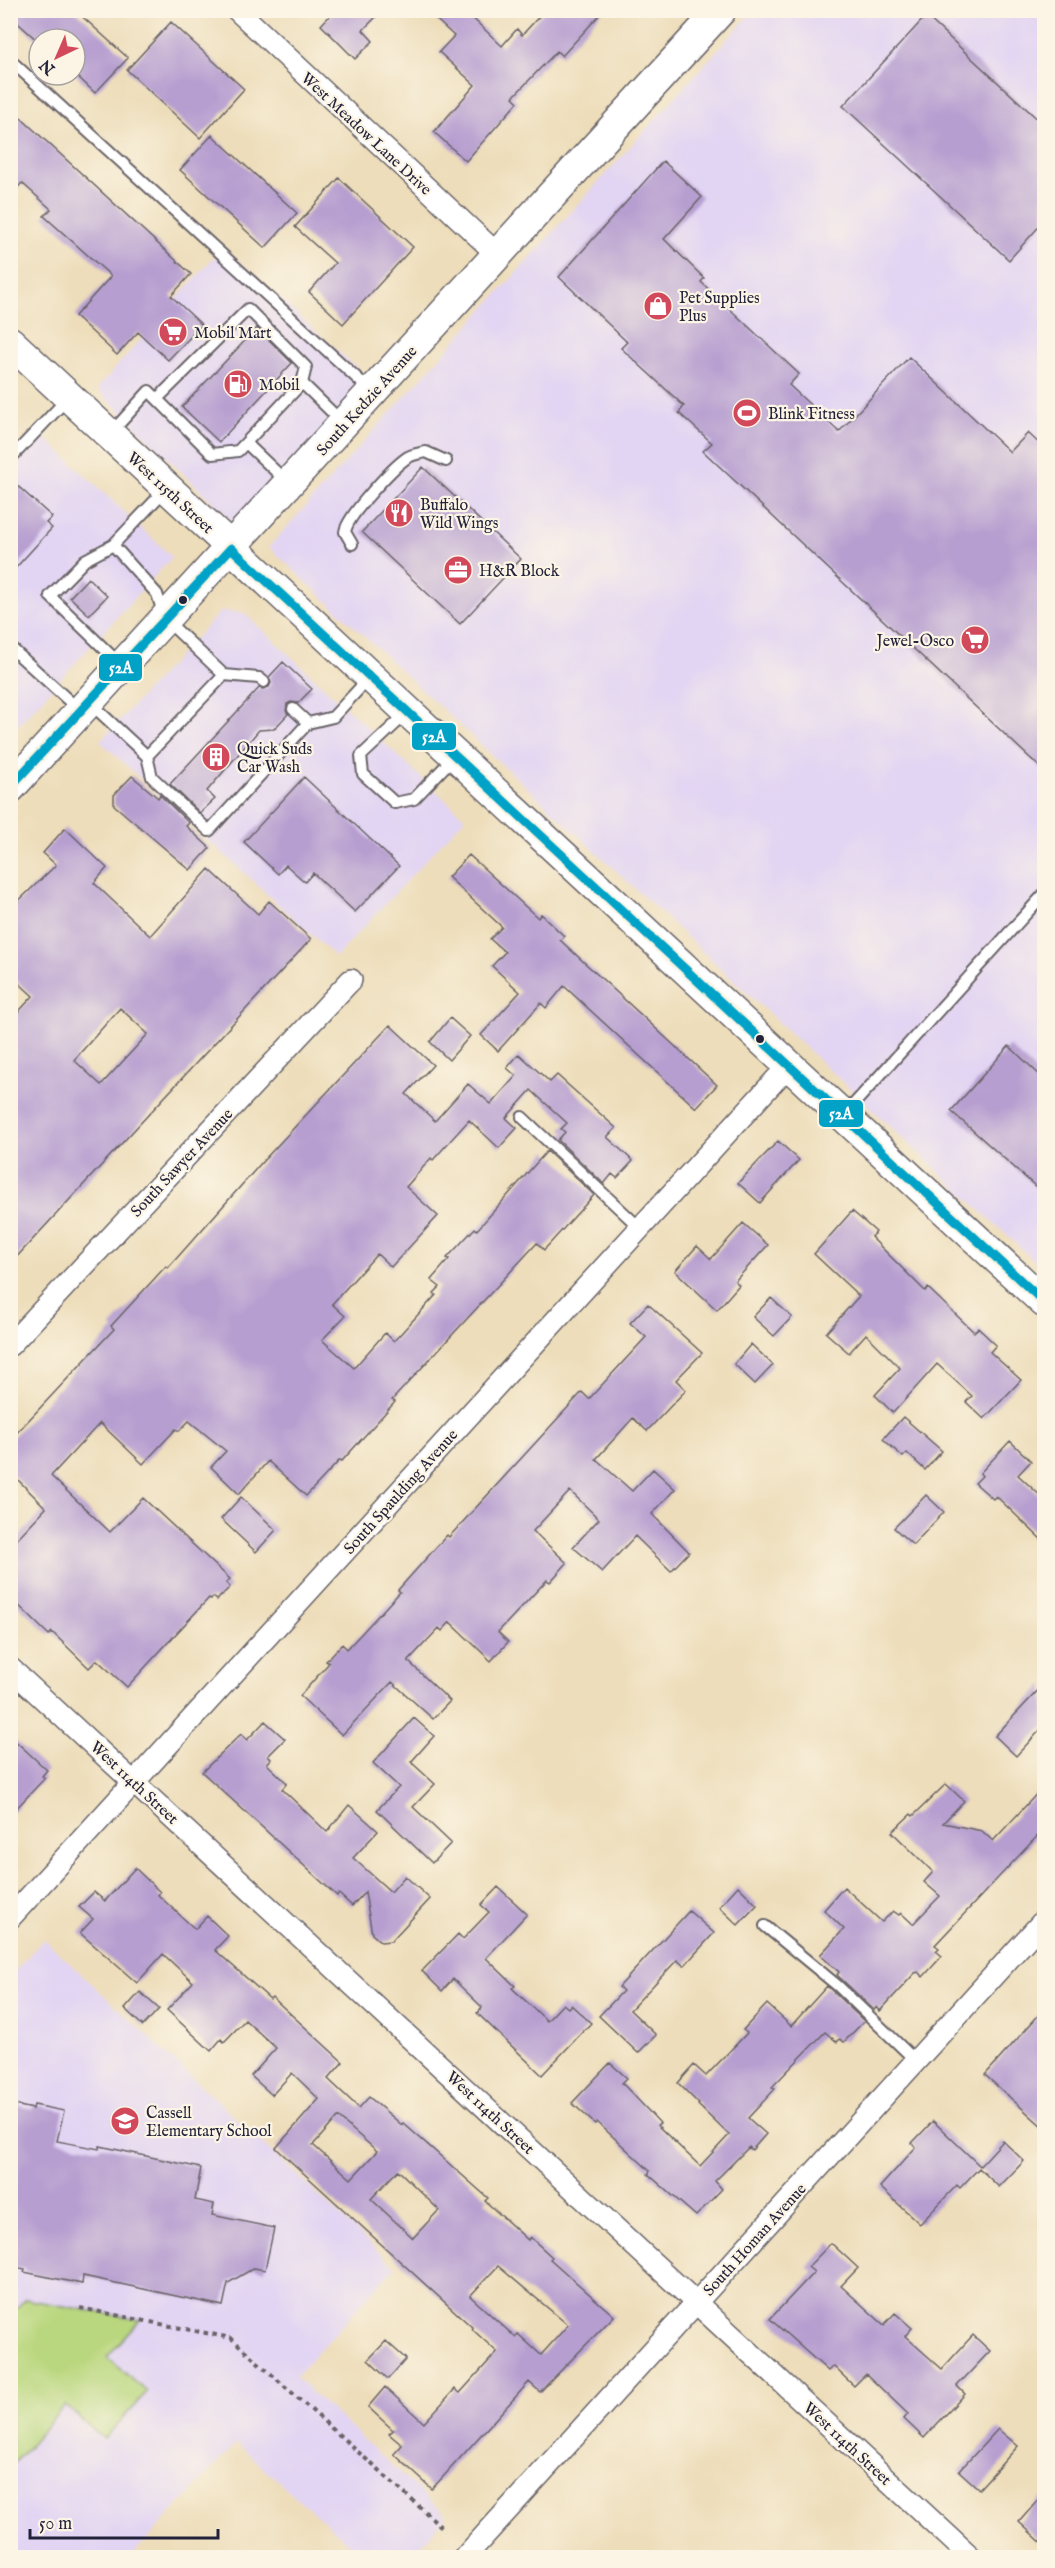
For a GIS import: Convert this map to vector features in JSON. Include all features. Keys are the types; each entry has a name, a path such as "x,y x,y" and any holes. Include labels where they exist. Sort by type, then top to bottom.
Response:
{"street":[{"name":"South Kedzie Avenue","path":"10,788 721,10"},
{"name":"West Meadow Lane Drive","path":"245,13 498,255"},
{"name":"West 115th Street","path":"10,342 1044,1302"},
{"name":"South Sawyer Avenue","path":"10,1345 351,980"},
{"name":"South Spaulding Avenue","path":"10,1918 789,1065"},
{"name":"West 114th Street","path":"10,1668 972,2558"},
{"name":"South Homan Avenue","path":"464,2558 1044,1920"}],"lane":[{"path":"10,60 373,392"},
{"path":"110,434 149,391 157,399 212,454 238,451 302,383 306,366 248,309 157,399"},
{"path":"302,383 344,423"},
{"path":"10,459 69,396"},
{"path":"246,443 289,484"},
{"path":"352,544 345,532 350,518 397,466 407,458 426,452 446,461"},
{"path":"123,666 50,596 85,560 112,545 167,488"},
{"path":"112,545 157,594 165,619 224,675 262,680"},
{"path":"10,647 147,756 152,777 208,831 308,723 333,717 370,677"},
{"path":"147,756 224,675"},
{"path":"293,709 308,723"},
{"path":"408,711 361,756 363,774 395,803 414,799 456,756"},
{"path":"844,1115 1044,894"},
{"path":"522,1117 640,1228"},
{"path":"765,1926 838,1986 916,2061"}],"path":[{"path":"80,2308 231,2338 443,2528"}],"shaded area":[{"path":"753,11 1044,11 1044,1270 269,547"},
{"path":"223,247 372,382 236,525 97,389"},
{"path":"41,434 172,557 11,733 11,468"},
{"path":"221,611 244,613 465,818 336,957 100,741"},
{"name":"Cassell Elementary School","path":"44,1939 395,2267 295,2377 447,2516 409,2557 363,2557 236,2443 131,2557 11,2557 10,1976"}],"green space":[{"path":"25,2299 140,2320 107,2357 147,2392 104,2439 65,2405 11,2467 11,2314"}],"building":[{"path":"10,10 75,10 128,58 95,93 87,85 87,27 27,27 27,31 10,16"},
{"path":"335,10 383,10 363,30 373,41 355,59 321,25"},
{"path":"426,10 464,10 502,46 517,29 522,35 545,10 604,10 562,56 557,51 513,97 518,102 466,161 434,132 475,85 439,52 454,36"},
{"path":"926,16 1044,125 1044,221 1009,260 843,106"},
{"path":"171,22 244,89 200,138 127,70"},
{"path":"10,108 191,274 171,296 202,325 168,360 138,332 117,355 75,316 111,276 44,216 51,209 22,183 10,195"},
{"path":"212,135 297,213 265,248 180,170"},
{"name":"Jewel-Osco","path":"663,161 702,197 664,239 704,278 701,282 799,374 789,385 839,432 909,357 1010,452 1028,433 1044,448 1044,771 703,451 712,443 679,413 684,406 621,348 627,342 559,277"},
{"path":"339,178 413,247 343,324 309,292 335,263 295,227"},
{"name":"Mobil","path":"257,328 292,363 219,442 182,407"},
{"path":"423,467 521,559 460,624 362,532"},
{"path":"10,479 52,517 46,523 52,528 10,574"},
{"path":"88,578 107,596 89,615 70,597"},
{"name":"Quick Suds Car Wash","path":"283,662 312,689 298,703 287,704 288,714 274,729 259,730 207,791 215,799 200,813 170,784 259,688 269,687 271,683 269,677"},
{"path":"132,776 158,798 160,795 189,823 186,826 210,848 190,870 114,805 114,795"},
{"path":"304,777 399,866 355,912 313,873 305,882 286,865 278,874 244,842"},
{"path":"65,828 107,868 94,883 150,936 209,869 258,914 269,901 311,939 10,1264 10,1021 33,996 10,975 10,909 56,865 43,853","holes":["120,1008 148,1034 101,1085 74,1060"]},
{"path":"469,855 538,918 541,914 564,936 560,940 717,1085 696,1108 564,986 546,1008 541,1003 498,1051 481,1035 520,992 492,966 505,952 490,939 502,927 448,877"},
{"path":"450,1018 470,1036 449,1060 430,1042"},
{"path":"390,1025 433,1065 406,1094 435,1121 468,1084 491,1104 516,1076 507,1068 519,1054 550,1082 557,1075 616,1128 607,1137 633,1161 617,1178 612,1174 604,1184 558,1140 565,1132 561,1129 567,1123 531,1090 506,1118 517,1128 499,1148 469,1120 433,1160 431,1158 406,1187 438,1216 391,1267 377,1254 332,1304 345,1316 322,1340 354,1368 385,1333 394,1341 436,1295 434,1293 440,1287 431,1280 449,1259 447,1258 475,1228 477,1230 547,1151 594,1195 544,1250 537,1243 392,1400 395,1402 342,1461 340,1460 306,1496 268,1461 239,1494 211,1467 226,1451 189,1421 179,1431 176,1429 143,1464 100,1423 51,1476 110,1532 143,1498 230,1579 226,1583 230,1587 217,1600 213,1597 209,1598 127,1687 97,1660 89,1668 52,1632 49,1635 10,1597 10,1546 46,1508 10,1472 10,1440 114,1329 111,1326 166,1266 168,1268 263,1161"},
{"path":"1009,1046 1044,1079 1044,1194 951,1111"},
{"path":"778,1141 799,1160 760,1203 738,1183"},
{"path":"852,1211 876,1232 871,1237 925,1291 928,1288 974,1332 978,1328 996,1345 990,1352 1021,1380 984,1419 966,1402 972,1396 937,1364 893,1413 875,1395 900,1368 866,1334 849,1353 826,1333 859,1296 814,1254"},
{"path":"743,1223 768,1245 735,1281 739,1285 717,1310 675,1271 697,1246 711,1259"},
{"path":"771,1298 792,1317 774,1336 753,1317"},
{"path":"648,1304 702,1353 676,1380 686,1390 647,1431 633,1418 596,1459 632,1491 653,1469 675,1489 652,1514 689,1552 671,1571 635,1536 602,1572 573,1547 599,1519 570,1491 533,1531 567,1563 550,1582 547,1580 498,1632 508,1642 491,1661 450,1622 442,1631 439,1628 408,1661 450,1701 433,1719 392,1682 342,1735 300,1696 329,1663 326,1661 342,1644 347,1649 400,1592 398,1590 447,1535 449,1537 582,1392 589,1399 646,1337 630,1323"},
{"path":"751,1344 773,1365 755,1384 734,1364"},
{"path":"903,1417 942,1451 925,1470 907,1453 903,1457 883,1439"},
{"path":"1010,1441 1031,1461 1018,1475 1044,1499 1044,1542 996,1496 993,1499 975,1483 982,1476 980,1473"},
{"path":"926,1495 944,1512 913,1545 894,1528"},
{"path":"241,1497 276,1530 256,1552 221,1519"},
{"path":"1044,1684 1044,1726 1016,1756 995,1736"},
{"path":"414,1718 434,1736 411,1762 435,1784 413,1807 451,1843 432,1863 377,1810 399,1787 373,1763"},
{"path":"265,1721 285,1739 268,1756 271,1759 267,1764 287,1783 282,1789 327,1832 349,1805 378,1831 353,1858 391,1892 405,1876 430,1899 391,1941 381,1942 372,1934 365,1892 352,1906 339,1894 337,1896 202,1772 241,1734 247,1740"},
{"path":"10,1736 47,1770 42,1776 45,1778 10,1815"},
{"path":"946,1784 964,1801 943,1823 982,1831 993,1841 1044,1786 1044,1829 935,1945 939,1948 936,1951 942,1956 923,1977 918,1972 915,1973 880,2011 877,2007 874,2010 837,1975 839,1972 820,1955 844,1929 824,1910 844,1887 882,1922 893,1911 899,1915 901,1913 913,1924 940,1896 924,1882 933,1872 892,1832 911,1814 913,1816"},
{"path":"135,1868 160,1892 158,1895 195,1929 207,1916 228,1936 215,1950 270,1999 272,1997 343,2062 328,2079 359,2108 369,2097 402,2125 403,2123 488,2198 485,2201 528,2240 530,2237 552,2257 550,2259 614,2316 540,2392 529,2382 432,2489 394,2454 402,2445 389,2434 393,2430 368,2407 385,2387 424,2423 455,2389 460,2393 497,2352 276,2148 319,2099 292,2073 272,2095 251,2076 276,2048 245,2020 224,2042 221,2039 211,2051 167,2010 193,1982 163,1954 137,1983 80,1933 93,1919 79,1907 94,1892 105,1901","holes":["338,2117 377,2151 351,2179 313,2145","398,2170 439,2210 413,2238 371,2199","498,2266 568,2325 541,2355 518,2334 515,2337 470,2296"]},
{"path":"738,1886 757,1905 738,1925 719,1907"},
{"path":"498,1887 527,1914 486,1958 515,1986 512,1988 547,2021 563,2004 568,2008 571,2005 591,2023 542,2075 477,2013 482,2007 453,1979 442,1991 422,1971 458,1934 463,1939 489,1912 481,1905"},
{"path":"689,1911 714,1933 684,1966 677,1960 630,2010 656,2035 638,2053 599,2016 623,1991 619,1987"},
{"path":"827,1986 864,2021 844,2042 840,2039 837,2042 825,2032 772,2087 775,2089 748,2118 766,2134 752,2150 749,2147 715,2181 722,2189 696,2216 648,2174 650,2171 597,2122 595,2124 572,2103 610,2063 627,2078 622,2083 660,2123 657,2125 700,2166 729,2135 678,2083 694,2065 706,2076 747,2033 743,2030 767,2004 791,2026"},
{"path":"140,1992 159,2009 143,2026 125,2009"},
{"path":"1044,2009 1044,2128 985,2075"},
{"path":"10,2104 33,2109 34,2105 64,2111 57,2141 99,2149 100,2146 201,2168 195,2200 214,2204 212,2215 274,2228 265,2270 254,2268 228,2283 223,2306 83,2276 82,2284 24,2272 25,2269 10,2266"},
{"path":"933,2121 980,2166 1003,2141 1024,2161 999,2187 979,2168 960,2188 957,2185 920,2224 880,2187 916,2147 912,2143"},
{"path":"831,2243 858,2268 841,2286 884,2325 895,2313 912,2328 905,2336 942,2369 973,2335 990,2351 957,2386 965,2394 924,2438 904,2419 908,2414 866,2374 854,2386 833,2366 828,2371 770,2319 814,2272 808,2267"},
{"path":"386,2341 406,2359 388,2379 368,2360"},
{"path":"998,2429 1018,2446 979,2489 959,2471"},
{"path":"1044,2493 1044,2545 1019,2522"}],"transit line":[{"name":"52A","path":"231,548 1044,1302"},
{"name":"52A","path":"10,787 231,548"}],"place":[{"name":"Pet Supplies Plus","path":"658,306"},
{"name":"Mobil Mart","path":"173,332"},
{"name":"Mobil","path":"238,384"},
{"name":"Blink Fitness","path":"747,413"},
{"name":"Buffalo Wild Wings","path":"399,513"},
{"name":"H&R Block","path":"458,570"},
{"name":"Jewel-Osco","path":"975,640"},
{"name":"Quick Suds Car Wash","path":"216,757"},
{"name":"Cassell Elementary School","path":"125,2121"}]}
